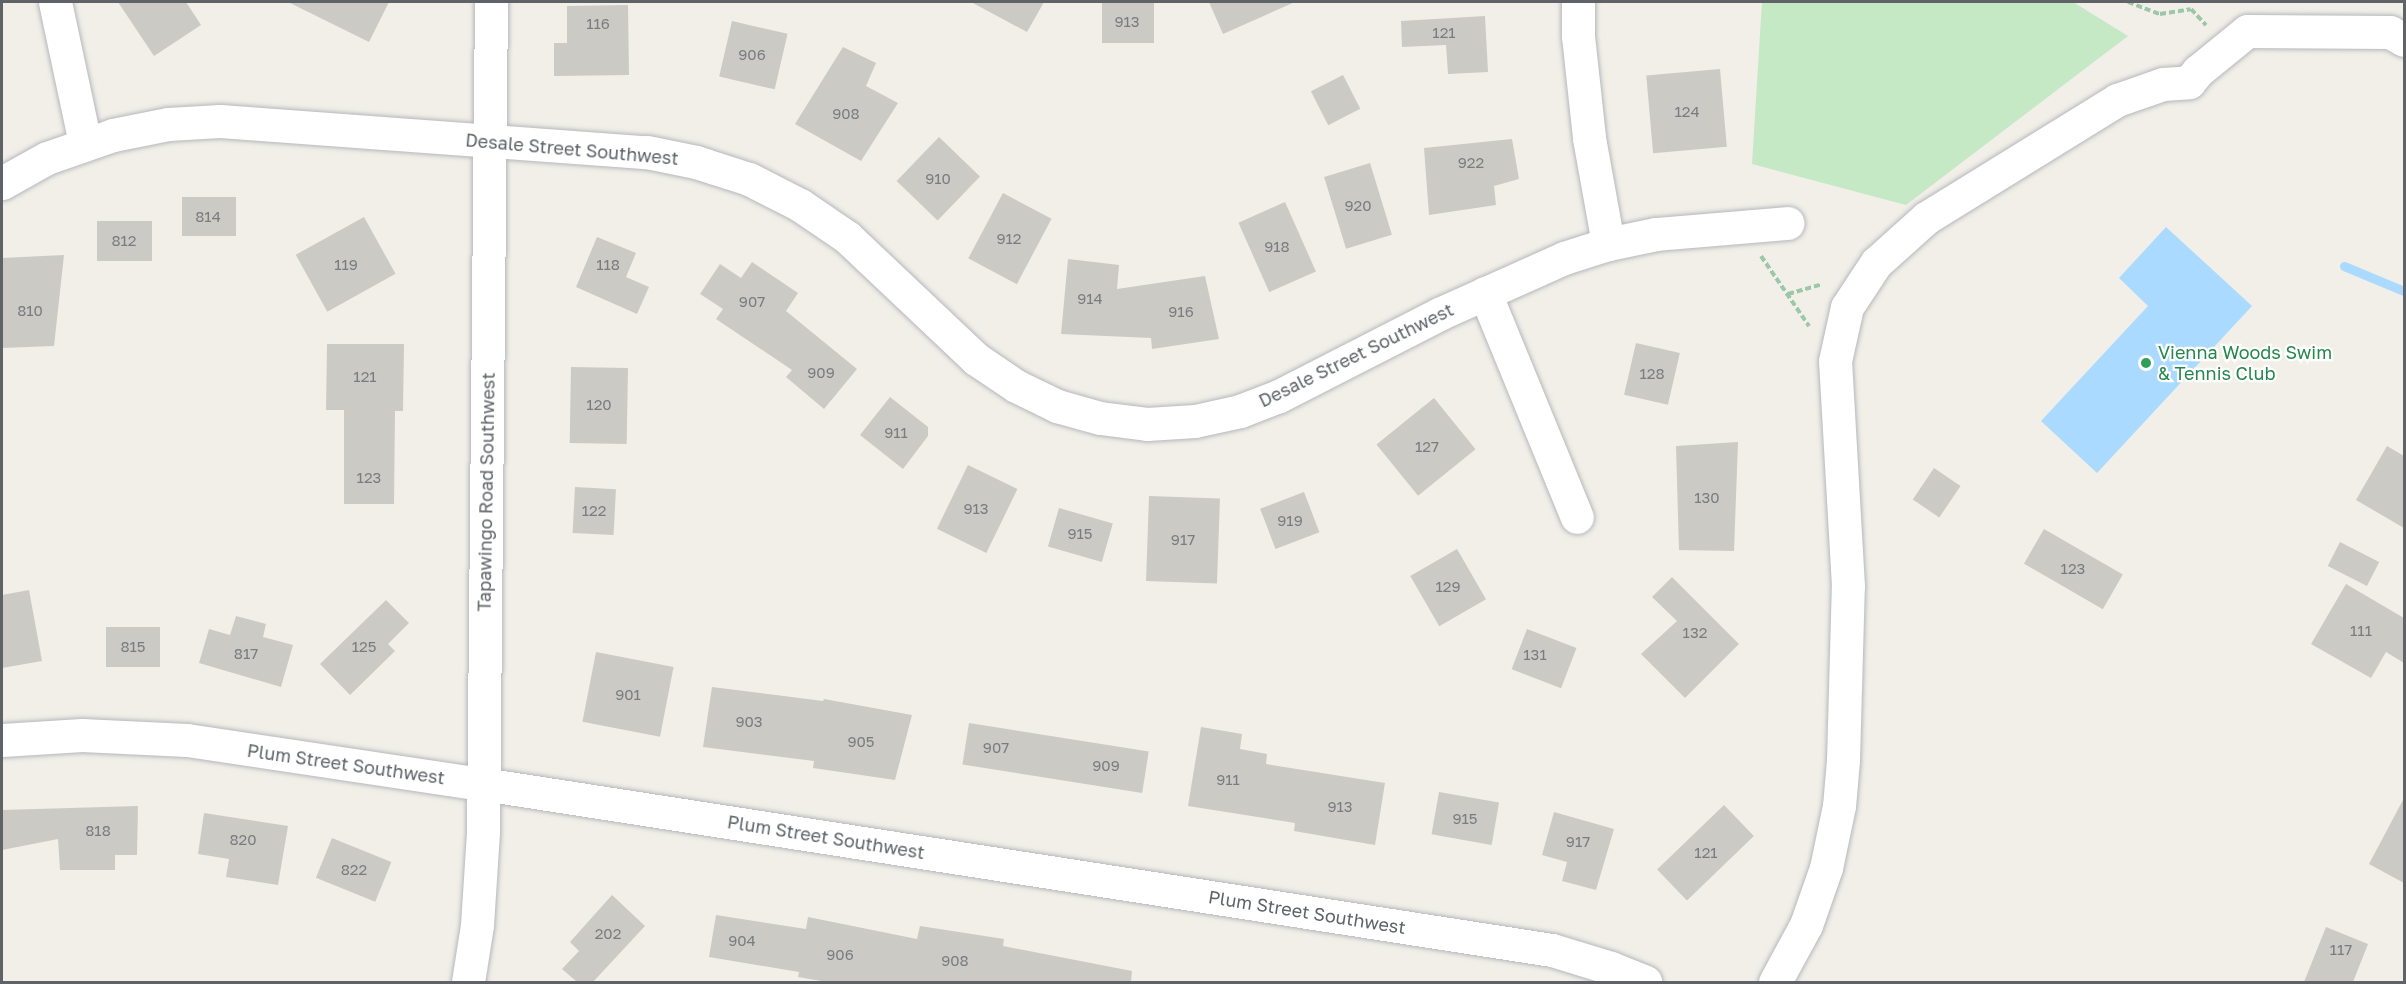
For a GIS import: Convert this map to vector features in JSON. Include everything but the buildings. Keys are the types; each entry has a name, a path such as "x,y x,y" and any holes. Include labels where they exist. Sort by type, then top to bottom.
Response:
{"street":[{"path":"55,2 85,143"},
{"name":"Tapawingo Road Southwest","path":"468,982 477,925 483,784 491,2"},
{"path":"1578,2 1578,36 1590,138 1608,244"},
{"path":"1775,982 1806,925 1826,868 1839,807 1843,760 1848,586 1835,361 1847,307 1876,263 1926,218 2117,100 2163,84 2188,82 2247,30 2390,32 2404,40"},
{"name":"Desale Street Southwest","path":"2,183 47,158 85,143 168,124 220,121 647,152 696,162 749,179 800,205 847,237 976,359 1016,386 1057,406 1100,418 1148,424 1195,421 1240,411 1279,396 1485,292 1564,258 1608,244 1656,234 1788,223"},
{"path":"1485,292 1576,517"},
{"name":"Plum Street Southwest","path":"2,741 82,735 187,740 1552,950 1611,968 1645,982"}],"path":[{"path":"2128,2 2160,14 2191,9 2226,48"},
{"path":"1755,226 1757,250 1835,361"}],"green space":[{"path":"1762,2 2073,2 2128,36 1906,205 1752,164"}],"water":[{"name":"Vienna Woods Swim & Tennis Club","path":"2166,227 2252,306 2097,473 2041,421 2148,306 2119,278"}],"waterway":[{"path":"2344,266 2404,291"}],"place":[{"name":"Vienna Woods Swim & Tennis Club","path":"2146,363"}]}
